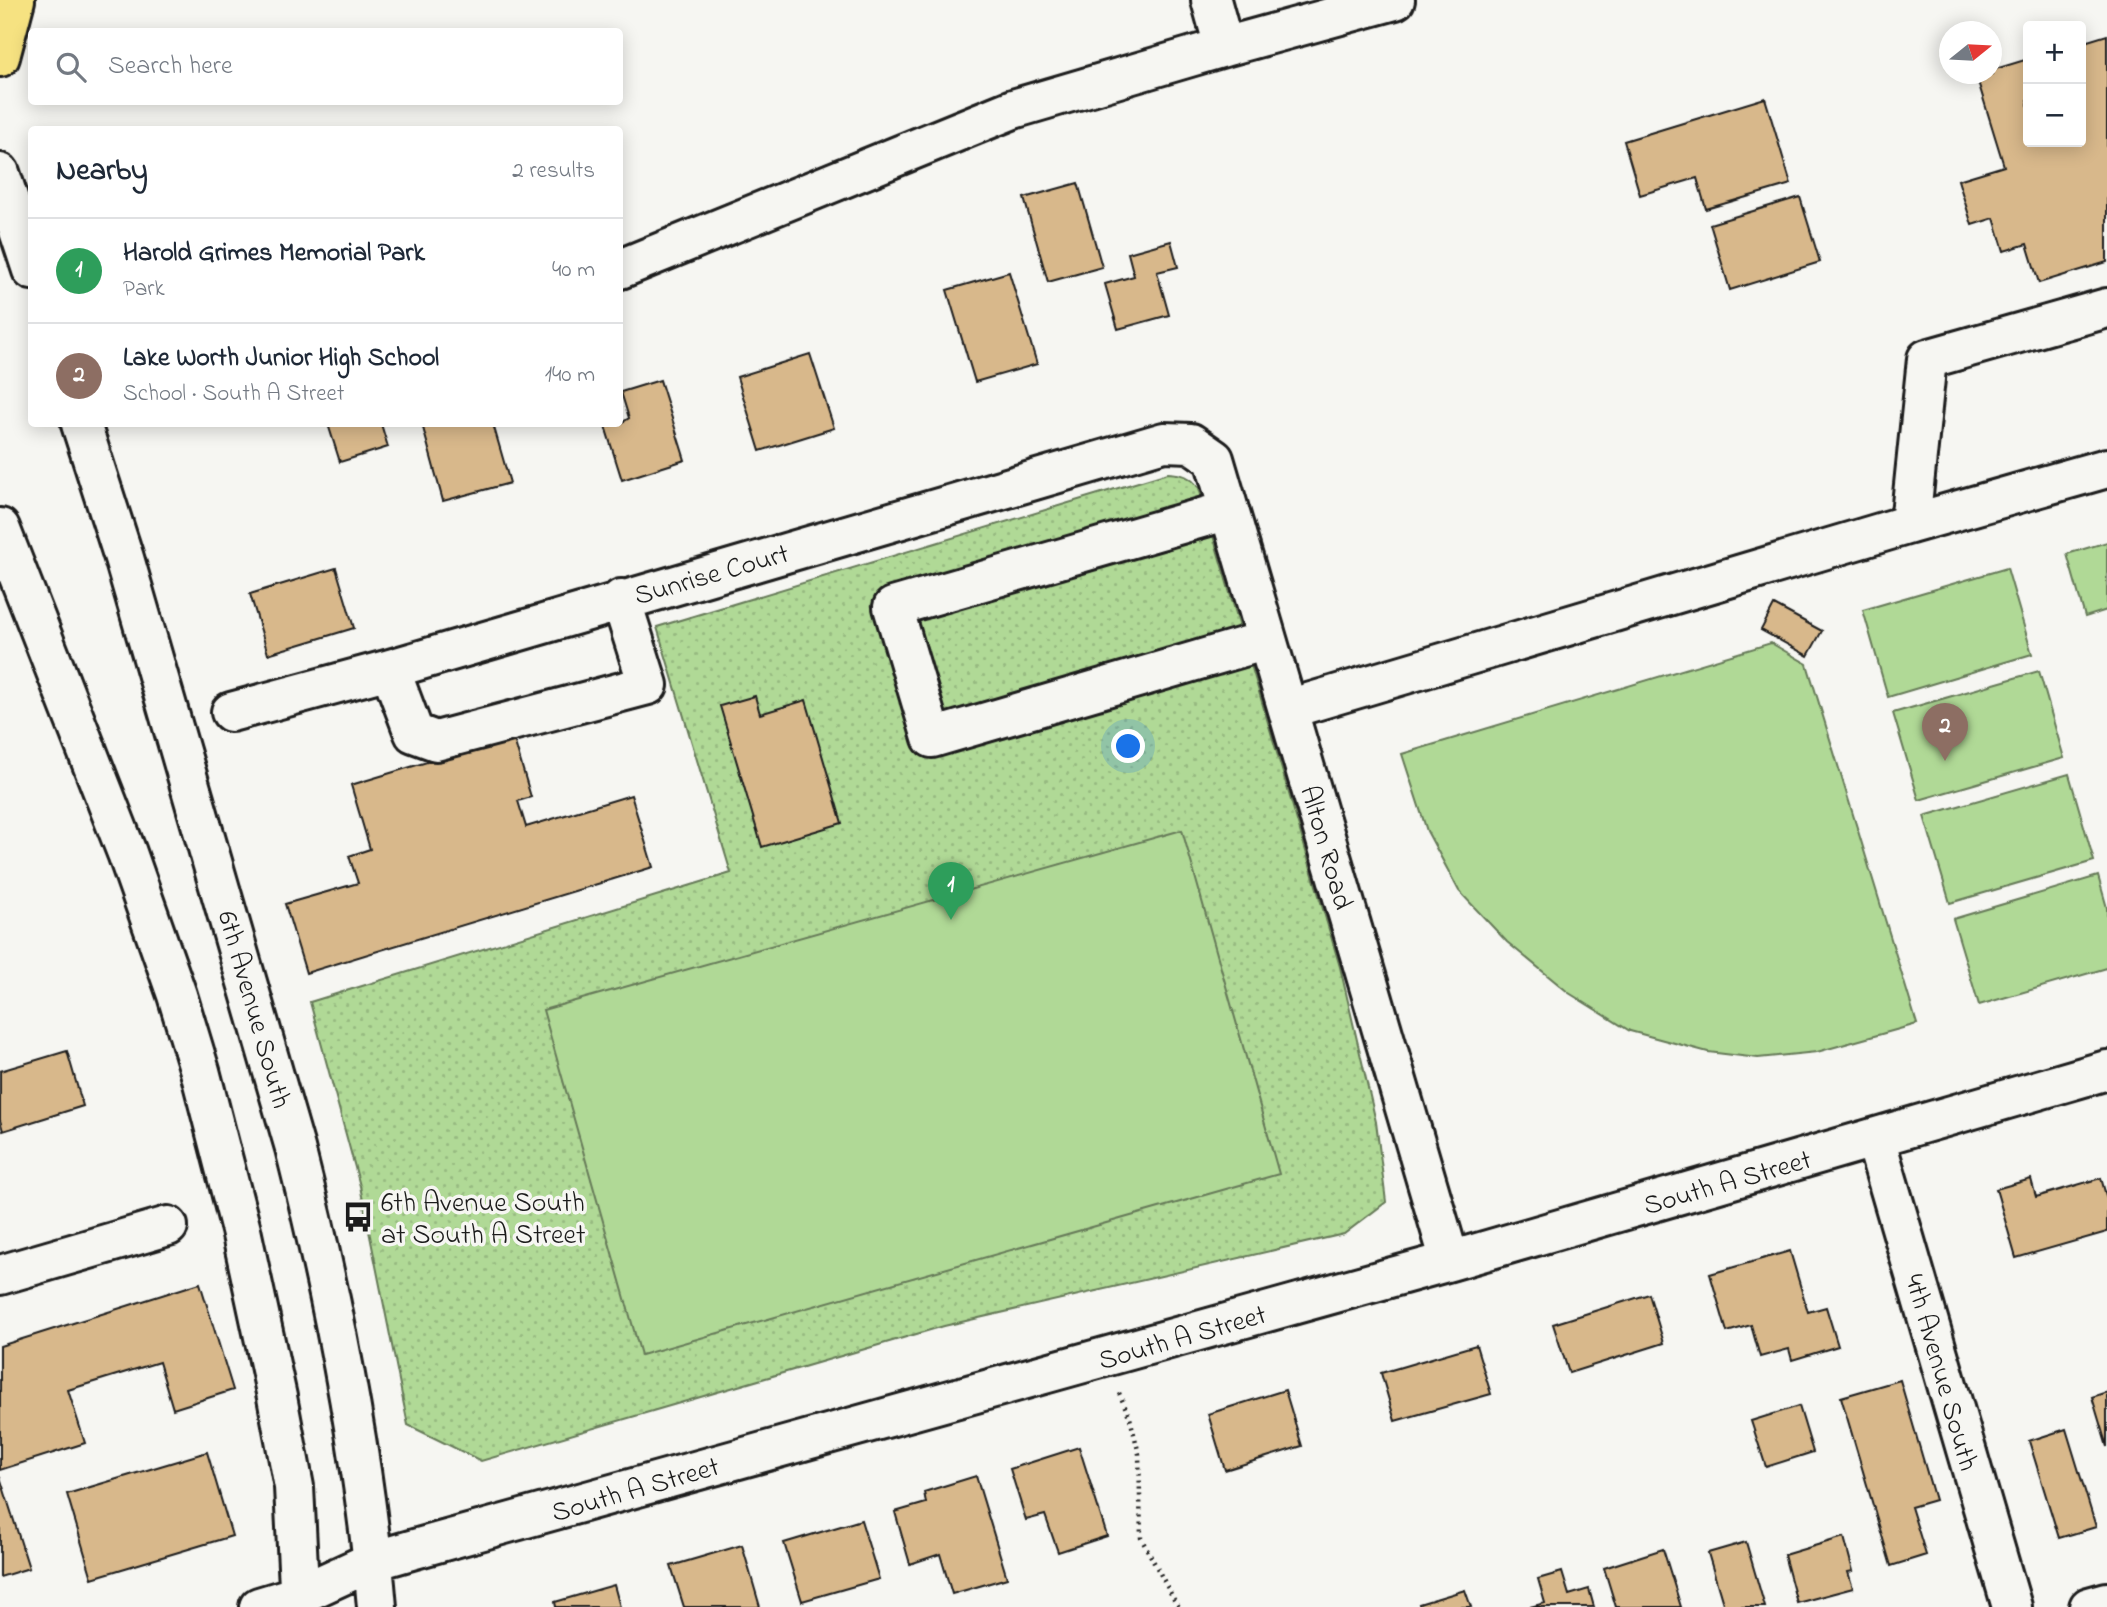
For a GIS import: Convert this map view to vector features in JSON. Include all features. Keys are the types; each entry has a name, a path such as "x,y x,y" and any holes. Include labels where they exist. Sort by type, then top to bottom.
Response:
{"highway":[{"path":"0,57 15,0"}],"street":[{"path":"1211,0 1224,47"},
{"path":"623,268 1013,109 1395,0"},
{"path":"0,173 28,259"},
{"path":"1910,524 1927,359 2107,308"},
{"name":"6th Avenue South","path":"82,427 128,572 295,1148 313,1219 347,1384 373,1561 377,1607"},
{"name":"Sunrise Court","path":"231,712 1164,442 1191,443"},
{"name":"Alton Road","path":"1191,443 1214,459 1450,1261"},
{"path":"1288,709 2107,468"},
{"path":"1229,510 893,607 932,738 1267,640"},
{"path":"0,528 127,853 177,995 200,1071 237,1216 294,1487 299,1601"},
{"path":"390,668 414,733 436,741 648,685 621,599"},
{"name":"South A Street","path":"259,1607 299,1601 373,1561 1450,1261 2107,1070"},
{"name":"4th Avenue South","path":"1875,1138 2012,1607"},
{"path":"0,1275 168,1226"},
{"path":"2089,1607 2107,1602"}],"path":[{"path":"1109,1356 1139,1454 1141,1538 1178,1607"}],"green space":[{"path":"1168,473 1186,476 1199,488 1340,967 1376,1122 1386,1202 1344,1234 944,1326 481,1461 408,1425 360,1186 310,1002 731,873 657,627"},
{"path":"2107,542 2107,610 2085,617 2067,554"},
{"path":"2007,568 2032,654 1888,697 1863,610"},
{"path":"1771,643 1807,664 1917,1024 1817,1052 1758,1058 1708,1052 1630,1031 1569,993 1507,942 1459,891 1427,831 1402,754"},
{"path":"2039,671 2064,758 1919,800 1893,713"},
{"path":"2069,774 2094,861 1950,903 1924,816"},
{"path":"1182,830 1279,1174 641,1355 543,1010"},
{"path":"2098,876 2107,908 2107,968 1979,1005 1953,919"}],"building":[{"path":"2107,35 2107,262 2039,283 2027,244 2004,251 1994,218 1972,225 1958,180 2004,166 1979,84 2002,84 2002,67 2023,61 2023,147 2086,147 2086,41"},
{"path":"1765,98 1791,184 1706,209 1697,178 1640,195 1624,141"},
{"path":"1078,183 1102,267 1048,282 1024,198"},
{"path":"1800,197 1820,262 1730,290 1710,224"},
{"path":"1171,241 1178,267 1157,272 1169,315 1118,329 1105,284 1134,276 1128,253"},
{"path":"1009,272 1037,364 975,382 947,290"},
{"path":"810,354 834,428 760,451 737,377"},
{"path":"660,380 685,460 622,480 605,427 623,427 623,422 629,418 623,391"},
{"path":"329,427 382,427 388,447 340,462"},
{"path":"423,427 494,427 510,483 443,501"},
{"path":"336,568 354,628 268,654 250,594"},
{"path":"1774,605 1822,631 1808,656 1761,630"},
{"path":"755,696 760,714 806,700 842,823 762,847 720,706"},
{"path":"513,736 531,797 518,801 526,827 631,795 653,867 306,973 285,904 358,883 349,856 370,849 351,785"},
{"path":"67,1051 83,1106 3,1131 0,1120 0,1071"},
{"path":"2101,1178 2107,1199 2107,1232 2016,1258 1996,1189 2031,1179 2036,1197"},
{"path":"1790,1251 1808,1312 1826,1307 1838,1346 1792,1360 1789,1349 1760,1357 1751,1325 1727,1332 1710,1274"},
{"path":"200,1283 233,1390 173,1409 159,1362 68,1390 85,1443 0,1470 0,1346"},
{"path":"1649,1294 1664,1343 1569,1373 1553,1324"},
{"path":"1476,1345 1491,1394 1395,1421 1381,1373"},
{"path":"1900,1380 1935,1500 1911,1507 1926,1555 1891,1566 1841,1397"},
{"path":"1285,1390 1302,1446 1225,1470 1208,1414"},
{"path":"2107,1392 2107,1447 2092,1397"},
{"path":"1799,1406 1813,1452 1766,1467 1751,1421"},
{"path":"2066,1429 2096,1527 2059,1538 2029,1441"},
{"path":"1079,1447 1107,1536 1058,1552 1045,1515 1026,1520 1010,1469"},
{"path":"207,1452 232,1536 92,1578 67,1494"},
{"path":"976,1476 1007,1578 952,1594 940,1554 910,1564 895,1512 926,1503 924,1492"},
{"path":"0,1477 29,1568 0,1577"},
{"path":"861,1520 879,1579 802,1601 784,1543"},
{"path":"1844,1537 1853,1571 1848,1572 1853,1588 1797,1603 1784,1555"},
{"path":"1746,1542 1765,1607 1724,1607 1708,1553"},
{"path":"742,1545 760,1607 684,1607 671,1566"},
{"path":"1663,1549 1681,1607 1616,1607 1604,1568"},
{"path":"1562,1572 1569,1595 1589,1589 1594,1607 1530,1607 1545,1603 1538,1579"},
{"path":"614,1585 620,1607 556,1607 555,1602"},
{"path":"1465,1590 1471,1607 1420,1607 1419,1604"}],"place":[{"name":"Lake Worth Junior High School","path":"1945,761"},
{"name":"Harold Grimes Memorial Park","path":"951,920"},
{"name":"6th Avenue South at South A Street","path":"358,1217"}]}
